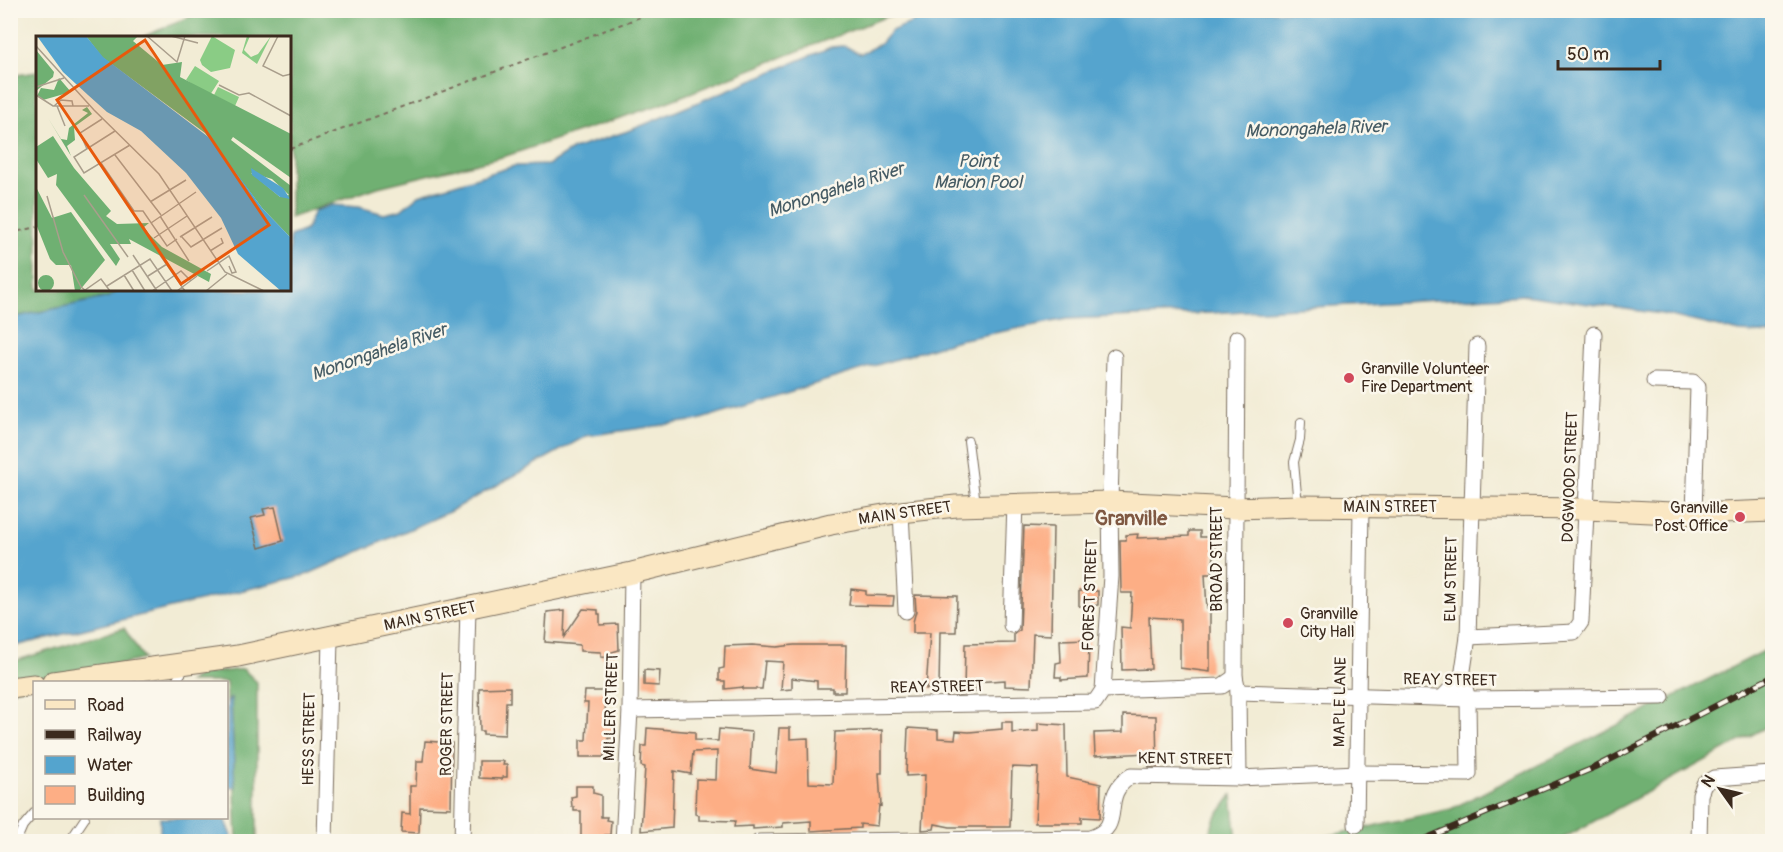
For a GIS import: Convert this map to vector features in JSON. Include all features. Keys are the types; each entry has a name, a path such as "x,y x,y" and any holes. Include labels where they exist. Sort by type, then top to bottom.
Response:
{"main road":[{"name":"MAIN STREET","path":"60,681 237,656 330,638 632,573 808,530 901,512 1015,503 1110,502 1234,508 1470,507 1694,514 1773,511"},
{"path":"10,688 33,685"}],"street":[{"name":"DOGWOOD STREET","path":"1468,637 1574,632 1581,622 1594,334"},
{"name":"BROAD STREET","path":"1237,338 1234,508 1235,677 1238,692 1239,778"},
{"name":"ELM STREET","path":"1462,677 1468,637 1470,507 1473,485 1477,346"},
{"name":"FOREST STREET","path":"1103,690 1111,576 1110,502 1114,357"},
{"path":"1654,381 1693,382 1698,387 1694,514"},
{"path":"1011,626 1015,503"},
{"name":"MAPLE LANE","path":"1356,825 1361,508"},
{"path":"901,512 906,611"},
{"name":"MILLER STREET","path":"624,842 630,710 632,573"},
{"name":"ROGER STREET","path":"462,842 468,607"},
{"name":"HESS STREET","path":"325,842 330,638"},
{"name":"REAY STREET","path":"630,710 1095,702 1103,690 1222,686 1235,677"},
{"path":"1443,697 1462,677"},
{"path":"1462,677 1468,699"},
{"name":"REAY STREET","path":"1238,692 1468,699 1662,697"},
{"name":"KENT STREET","path":"759,842 1109,836 1115,790 1121,782 1131,776 1239,778 1358,773 1468,774 1468,699"},
{"path":"1699,842 1700,795 1704,784 1714,778 1773,774"}],"lane":[{"path":"1299,506 1294,462 1300,440 1301,422"},
{"path":"968,441 977,505"},
{"path":"177,681 188,663"},
{"path":"16,842 23,826 33,814"},
{"path":"69,842 84,819"}],"path":[{"path":"291,149 659,10"},
{"path":"10,233 36,227"}],"green space":[{"path":"205,10 923,10 888,16 659,105 506,156 378,187 291,218 291,36 145,36"},
{"path":"36,72 36,291 118,291 109,297 11,318 10,76"},
{"path":"124,628 144,659 50,681 33,681 33,685 11,690 11,662"},
{"path":"1772,647 1772,724 1558,841 1262,842 1309,840 1451,809"},
{"path":"243,669 257,682 257,841 237,841 231,699 228,701 228,681 190,681 201,674"},
{"path":"1232,795 1237,841 1207,841 1214,820"}],"water":[{"name":"Point Marion Pool","path":"940,11 1772,11 1772,334 1740,332 1662,314 1524,295 1067,319 958,340 698,420 586,436 449,512 306,575 11,647 11,318 109,297 118,291 291,291 291,236 306,230 314,211 332,205 359,207 384,214 401,210 419,195 514,166 548,165 573,149 631,130 831,47 845,46 860,54 880,44 891,31"},
{"path":"231,698 235,787 228,787 228,701"},
{"path":"160,819 225,819 232,836 230,841 160,841"}],"building":[{"path":"275,507 283,541 259,548 251,518 265,515 263,509"},
{"path":"1024,526 1053,527 1051,635 1033,634 1031,687 1005,686 1005,680 975,682 975,692 964,690 965,644 1014,643 1014,634 1020,630"},
{"path":"1189,531 1200,531 1200,537 1216,537 1212,574 1205,574 1207,609 1210,610 1210,672 1180,668 1180,619 1149,617 1151,669 1122,670 1121,627 1130,628 1132,593 1121,593 1120,540 1126,540 1126,535 1138,534 1137,538 1189,536"},
{"path":"851,589 866,591 866,595 894,596 893,606 849,605"},
{"path":"1079,591 1098,591 1098,605 1093,608 1079,606"},
{"path":"915,595 957,596 956,632 940,632 939,688 926,689 930,633 913,633 916,611"},
{"path":"583,609 598,610 600,625 618,624 619,650 612,652 612,658 601,657 601,652 580,651 580,645 545,642 547,612 565,610 564,637"},
{"path":"1089,639 1088,678 1061,680 1061,677 1055,677 1056,663 1061,662 1060,640"},
{"path":"846,645 845,692 833,692 833,688 817,688 817,681 792,678 792,689 781,690 783,662 765,661 762,689 743,689 743,687 725,689 725,681 719,681 719,669 724,668 725,646 777,647"},
{"path":"644,670 660,671 659,686 644,685"},
{"path":"510,687 510,702 506,702 505,735 483,734 483,731 480,731 479,688"},
{"path":"585,691 606,691 605,720 616,720 614,738 608,738 608,755 604,757 580,757 580,740 586,740 588,703 584,703"},
{"path":"1123,715 1156,716 1157,767 1149,767 1147,753 1095,756 1094,733 1123,732"},
{"path":"1002,722 1012,722 1012,733 1038,731 1038,723 1066,725 1067,777 1101,784 1100,818 1082,817 1082,823 1035,823 1038,768 1012,767 1010,827 950,827 935,824 934,829 922,830 925,775 906,776 908,728 938,730 938,738 955,739 956,731 1002,729"},
{"path":"647,728 695,732 695,740 718,741 719,729 752,732 750,769 776,773 779,728 790,728 790,739 808,738 809,783 833,784 835,732 882,730 882,773 879,773 881,806 879,805 877,826 860,824 860,828 811,831 811,821 783,823 783,827 753,829 753,826 734,827 735,821 699,820 699,815 695,814 696,779 716,780 717,751 693,752 691,774 674,771 672,828 641,831 645,767 641,766 642,746 646,746"},
{"path":"425,741 452,743 451,808 420,807 419,833 401,832 402,813 410,814 410,786 416,786 417,761 423,761"},
{"path":"479,761 504,761 503,765 507,765 507,777 502,779 479,778"},
{"path":"576,786 593,786 593,793 601,795 601,817 607,817 606,820 611,821 610,835 605,835 605,838 581,838 581,811 574,811 571,797 576,796"}],"railway":[{"path":"1417,842 1596,767 1772,677"}],"place":[{"name":"Granville Volunteer Fire Department","path":"1349,378"},
{"name":"Granville Post Office","path":"1740,517"},
{"name":"Granville City Hall","path":"1288,623"}],"district":[{"name":"Granville","path":"1131,518"}],"water label":[{"name":"Monongahela River","path":"1316,129"},
{"name":"Monongahela River","path":"836,190"},
{"name":"Monongahela River","path":"379,352"}]}
